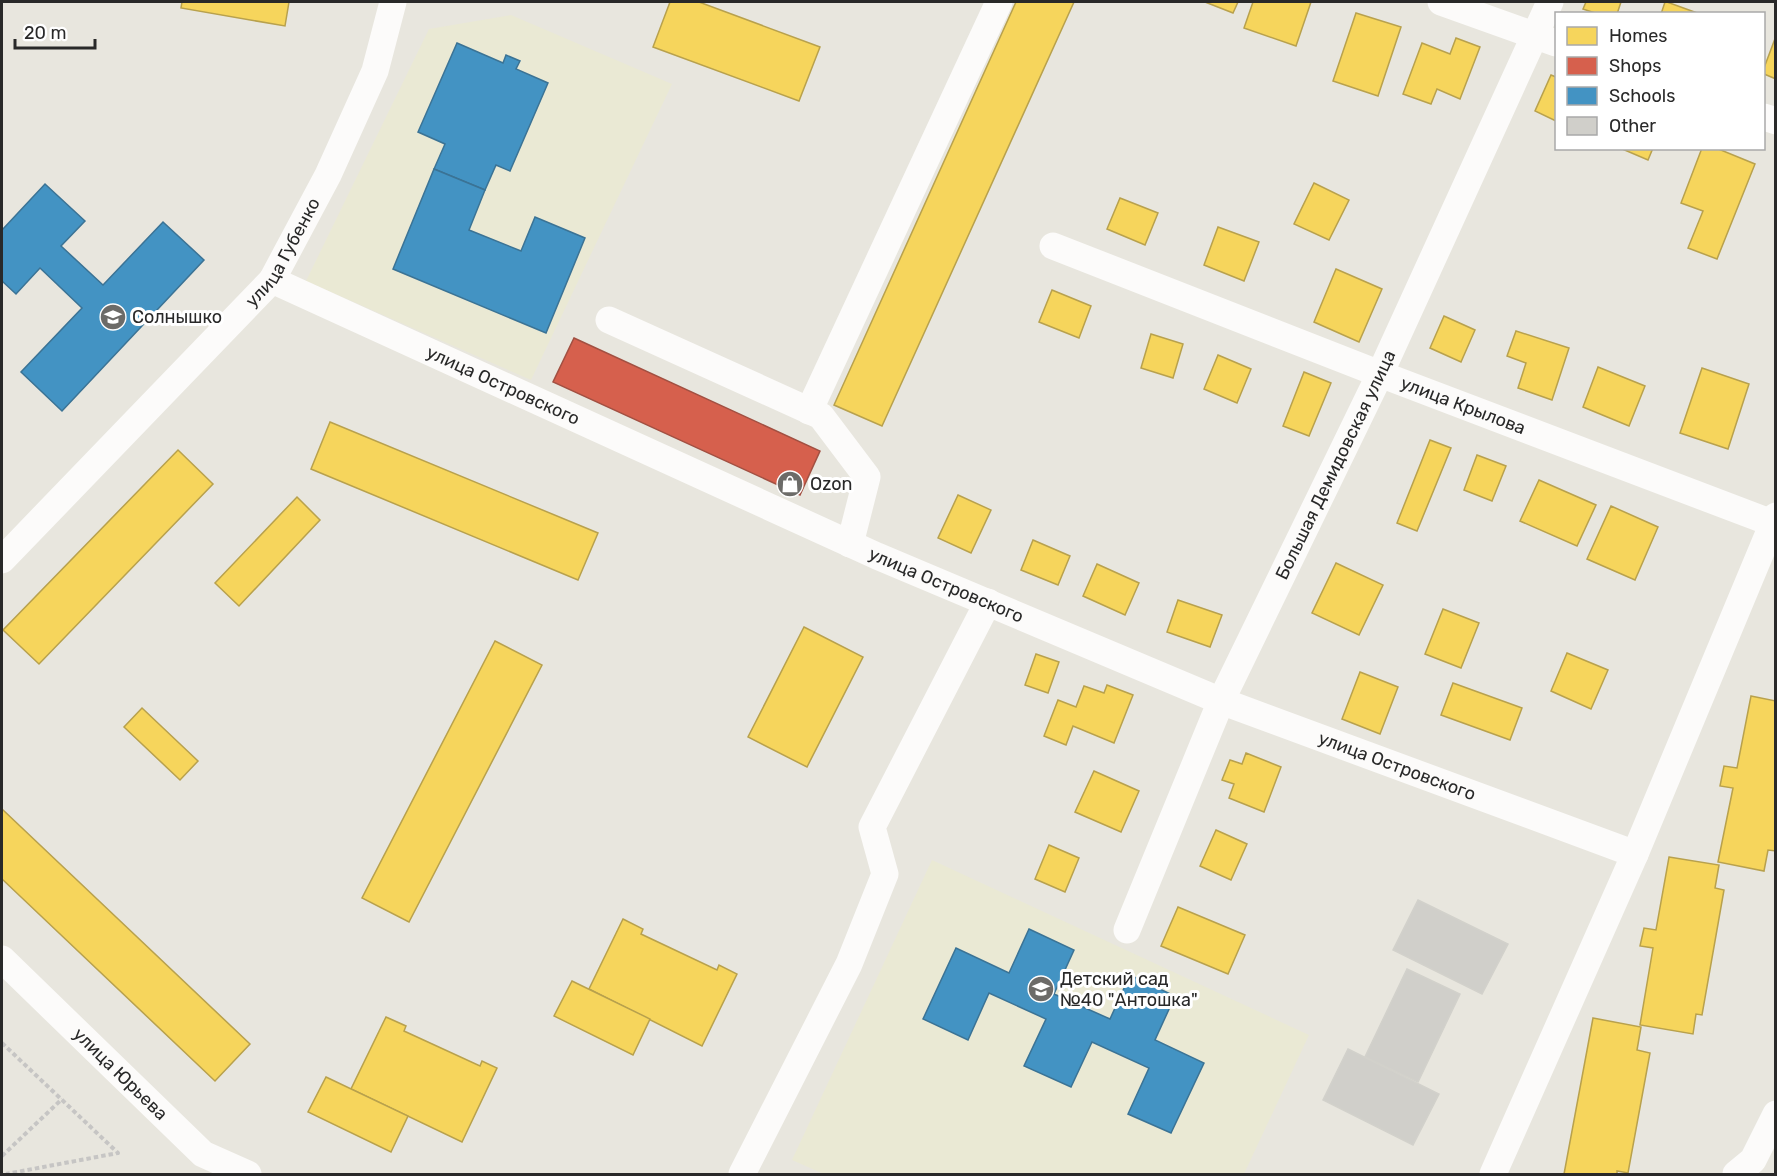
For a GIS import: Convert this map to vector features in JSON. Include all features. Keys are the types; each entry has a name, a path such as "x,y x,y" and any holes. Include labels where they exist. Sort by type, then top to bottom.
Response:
{"street":[{"name":"улица Губенко","path":"2,560 273,280 328,175 375,70 393,2"},
{"path":"809,411 999,2"},
{"path":"1441,2 1546,39"},
{"name":"Большая Демидовская улица","path":"1126,930 1221,701 1546,39 1550,2"},
{"name":"улица Крылова","path":"1053,246 1380,374 1774,519"},
{"name":"улица Островского","path":"273,280 850,544 1221,701 1635,854"},
{"path":"609,320 821,416 867,477 850,544"},
{"path":"1493,1174 1635,854 1774,519"},
{"path":"742,1174 849,964 885,874 872,827 988,602"},
{"name":"улица Юрьева","path":"2,959 202,1154 248,1174"},
{"path":"1736,1174 1753,1160 1776,1114"}],"path":[{"path":"2,1043 118,1153 6,1174"},
{"path":"2,1156 62,1099"}],"shaded area":[{"path":"511,15 672,84 531,380 306,281 429,29"},
{"name":"Детский сад №40 \"Антошка\"","path":"932,860 1309,1035 1244,1174 824,1174 792,1160"}],"building: Homes":[{"path":"182,2 289,2 285,26 181,8"},
{"path":"670,2 699,2 820,47 799,101 653,47"},
{"path":"1016,2 1074,2 882,426 834,405"},
{"path":"1205,2 1238,2 1233,13"},
{"path":"1253,2 1311,2 1296,46 1244,28"},
{"path":"1586,2 1621,2 1618,12 1592,12 1583,9"},
{"path":"1667,2 1694,12 1662,12"},
{"path":"1356,13 1401,27 1378,96 1333,81"},
{"path":"1776,36 1776,79 1765,74 1765,65"},
{"path":"1456,38 1480,47 1460,99 1437,89 1431,104 1403,94 1422,43 1450,54"},
{"path":"1551,75 1555,77 1555,121 1535,111"},
{"path":"1625,150 1652,150 1648,160"},
{"path":"1701,150 1721,150 1755,164 1717,259 1688,248 1703,211 1681,203"},
{"path":"1314,183 1349,200 1329,240 1294,224"},
{"path":"1120,198 1158,213 1145,245 1107,229"},
{"path":"1218,227 1259,242 1244,281 1204,265"},
{"path":"1336,269 1382,289 1359,342 1314,322"},
{"path":"1052,290 1091,306 1079,338 1039,322"},
{"path":"1444,316 1475,330 1461,362 1430,348"},
{"path":"1516,331 1569,348 1552,400 1518,388 1526,363 1507,356"},
{"path":"1151,334 1183,344 1173,378 1141,368"},
{"path":"1218,355 1251,369 1237,403 1204,389"},
{"path":"1598,367 1645,386 1629,426 1583,407"},
{"path":"1702,368 1749,384 1728,449 1680,433"},
{"path":"1304,372 1331,383 1309,436 1283,426"},
{"path":"330,422 598,533 578,580 311,469"},
{"path":"1430,440 1451,448 1417,531 1397,523"},
{"path":"178,450 213,484 39,664 3,630"},
{"path":"1477,455 1506,466 1492,501 1464,490"},
{"path":"1539,480 1596,505 1577,546 1520,521"},
{"path":"958,495 991,510 971,553 938,538"},
{"path":"297,497 320,520 239,606 215,583"},
{"path":"1611,506 1658,527 1635,580 1587,559"},
{"path":"1033,540 1070,556 1058,585 1021,570"},
{"path":"1336,563 1383,585 1359,635 1312,613"},
{"path":"1097,564 1139,583 1125,615 1083,596"},
{"path":"1178,600 1222,615 1210,647 1167,632"},
{"path":"1443,609 1479,623 1461,668 1425,654"},
{"path":"804,627 863,657 807,767 748,737"},
{"path":"495,641 542,665 409,922 362,898"},
{"path":"1567,653 1608,670 1591,709 1551,691"},
{"path":"1036,654 1059,662 1048,693 1025,685"},
{"path":"1360,672 1398,687 1380,734 1342,719"},
{"path":"1453,683 1522,708 1510,740 1441,715"},
{"path":"1107,685 1133,695 1114,743 1073,726 1066,745 1044,736 1058,700 1076,707 1084,686 1104,693"},
{"path":"1751,696 1776,701 1776,851 1768,850 1764,871 1718,862 1733,788 1720,786 1724,766 1737,768"},
{"path":"142,708 198,761 180,780 124,727"},
{"path":"1246,753 1281,767 1264,812 1229,798 1234,784 1222,780 1230,760 1242,764"},
{"path":"1094,771 1139,791 1121,832 1075,812"},
{"path":"2,809 250,1044 215,1081 2,879"},
{"path":"1216,830 1247,844 1231,880 1200,866"},
{"path":"1049,845 1079,858 1065,892 1035,879"},
{"path":"1669,857 1719,865 1715,888 1724,890 1702,1015 1696,1014 1693,1034 1640,1025 1653,948 1640,946 1644,928 1656,930"},
{"path":"1178,907 1245,935 1228,974 1161,946"},
{"path":"623,919 643,929 641,934 717,970 719,965 737,974 702,1046 589,989"},
{"path":"572,981 650,1019 633,1055 554,1016"},
{"path":"386,1017 406,1026 404,1031 480,1066 482,1061 497,1068 462,1142 351,1089"},
{"path":"1593,1018 1641,1027 1637,1050 1650,1053 1628,1173 1617,1171 1617,1174 1564,1174"},
{"path":"326,1077 408,1116 391,1152 308,1112"}],"building: Shops":[{"path":"574,338 820,451 800,495 553,382"}],"building: Schools":[{"path":"457,43 503,63 506,55 520,61 516,69 548,83 510,171 496,165 485,190 434,169 445,144 418,132"},
{"path":"434,169 485,190 469,230 521,251 535,217 585,238 546,333 393,269"},
{"path":"45,184 85,221 61,246 103,285 163,222 204,260 62,411 21,372 82,308 40,268 16,294 2,281 2,230"},
{"path":"1029,929 1074,950 1054,994 1110,1019 1130,975 1175,996 1155,1040 1204,1063 1171,1133 1128,1114 1149,1068 1092,1042 1071,1087 1024,1066 1046,1019 989,993 968,1040 923,1019 956,948 1009,973"}],"building: Other":[{"path":"1418,900 1508,944 1482,994 1393,950"},
{"path":"1407,969 1460,994 1418,1082 1365,1057"},
{"path":"1348,1049 1439,1094 1413,1145 1323,1100"}],"place":[{"name":"Солнышко","path":"113,317"},
{"name":"Ozon","path":"790,484"},
{"name":"Детский сад №40 \"Антошка\"","path":"1041,989"}]}
